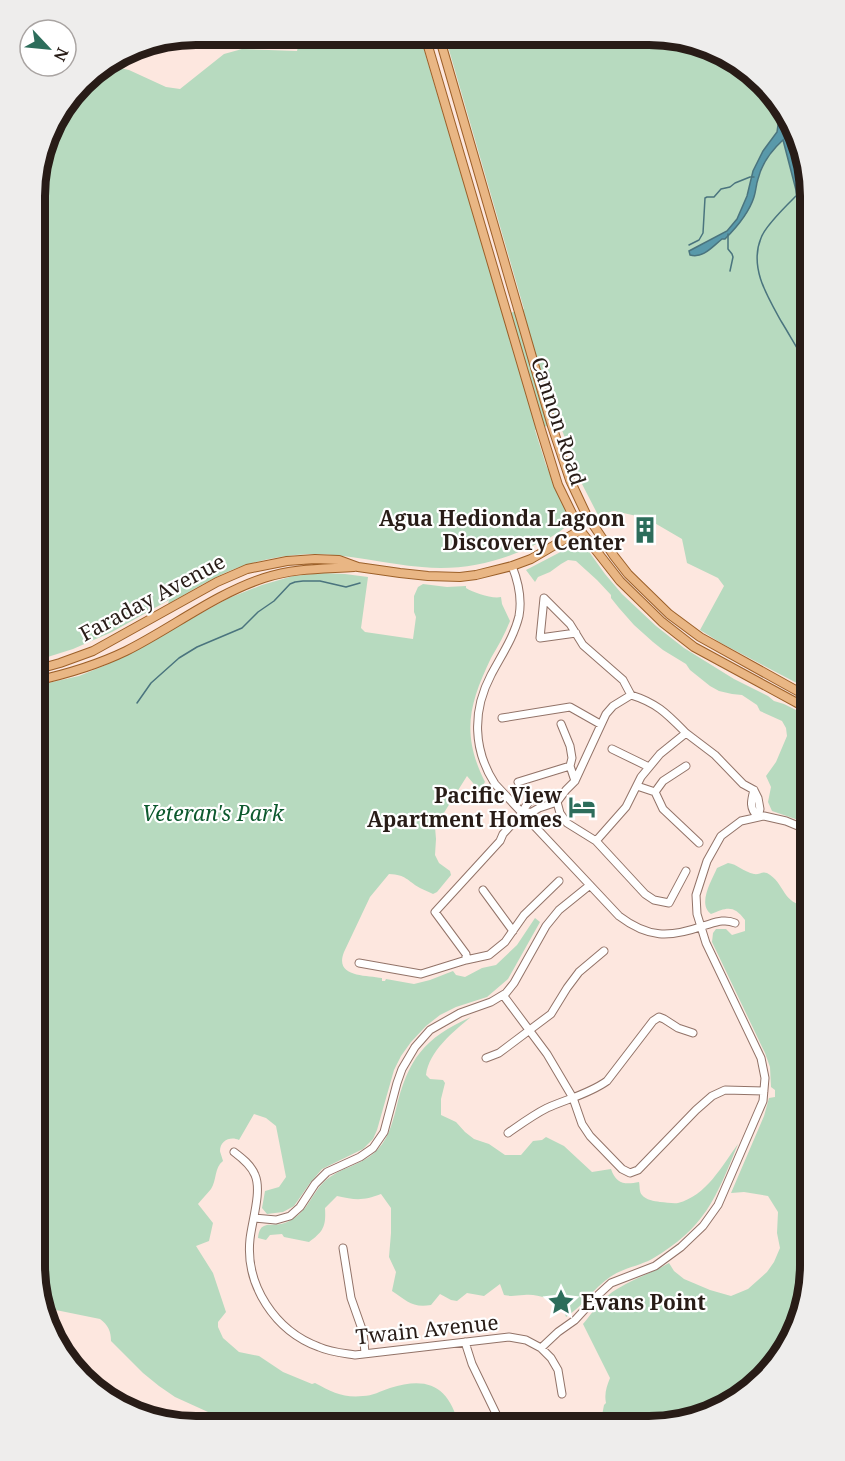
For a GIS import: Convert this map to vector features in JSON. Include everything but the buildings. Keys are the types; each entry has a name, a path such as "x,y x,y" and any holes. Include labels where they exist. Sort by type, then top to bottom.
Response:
{"main road":[{"name":"Cannon Road","path":"428,45 558,485 579,531 620,581 662,622 694,646 800,704"},
{"name":"Cannon Road","path":"442,45 552,426 570,480 591,523 628,574 669,614 700,637 800,692"},
{"name":"Faraday Avenue","path":"45,678 103,662 228,594 262,579 298,570 358,567 407,574 452,577 476,575 531,559 591,523"},
{"name":"Faraday Avenue","path":"45,667 93,651 217,582 247,569 287,561 315,559 339,560 358,567"}],"street":[{"path":"512,566 519,593 519,614 509,643 487,684 478,709 477,736 490,776 619,916 632,926 655,934 669,934 717,921 735,923"},
{"path":"576,633 540,638 544,598 570,624 576,633 583,645 623,680 631,695 663,710 686,733 715,755 743,784 754,790 750,801 758,817"},
{"path":"557,802 575,781 606,714 613,706 631,695"},
{"path":"502,718 570,707 600,724"},
{"path":"561,724 570,746 572,758 570,766 575,781"},
{"path":"596,841 626,807 641,777 649,767 660,754 686,733"},
{"path":"612,749 649,767"},
{"path":"518,782 570,766"},
{"path":"655,792 663,781 686,766"},
{"path":"637,786 655,792 663,810 699,843"},
{"path":"466,960 466,954 435,912 500,841 503,834 522,813 525,805 537,797 546,796 557,802 560,813 567,823 596,841 645,894 654,900 669,903 686,871"},
{"path":"562,1394 558,1370 541,1348 575,1320 611,1283 655,1266 681,1248 703,1226 718,1205 757,1119 763,1101 765,1078 761,1058 706,943 696,896 707,861 722,836 741,821 764,816 800,827"},
{"path":"359,963 421,974 489,955 505,942 524,915 559,881"},
{"path":"254,1218 276,1220 290,1215 300,1207 315,1184 327,1172 360,1157 373,1148 384,1132 402,1069 415,1047 430,1030 460,1013 491,1002 503,995 514,983 546,926 559,910 590,885"},
{"path":"483,890 513,931"},
{"path":"486,1058 499,1053 551,1014 579,972 604,951"},
{"path":"503,995 547,1054 573,1098 582,1124 590,1136 622,1169 630,1173 638,1170 712,1096 725,1090 764,1091"},
{"path":"508,1133 530,1117 607,1081 653,1021 659,1017 678,1028 693,1033"},
{"name":"Twain Avenue","path":"234,1152 249,1164 256,1176 257,1197 250,1240 250,1256 255,1281 266,1305 290,1332 302,1340 331,1351 355,1355 509,1337 526,1340 541,1348"},
{"path":"343,1248 351,1298 363,1332 365,1353"},
{"path":"465,1342 472,1364 497,1416"}],"green space":[{"path":"298,45 423,45 503,315 524,309 448,45 669,46 698,53 733,70 763,96 779,119 777,132 763,151 754,170 747,196 737,219 702,255 722,239 754,198 759,176 766,160 784,140 796,190 800,228 800,685 700,630 724,586 718,578 687,563 682,539 646,518 614,511 598,515 582,484 559,422 535,430 546,465 571,522 545,540 490,562 449,568 408,566 323,554 291,555 263,560 237,568 202,584 112,632 73,649 45,658 45,196 46,176 56,138 82,96 116,67 129,70 166,87 180,89 224,54 242,49 297,51"},
{"path":"582,542 622,594 656,626 684,648 734,679 800,712 800,821 772,811 768,802 771,787 766,776 776,762 787,736 782,721 760,711 757,705 742,695 719,691 710,686 686,664 663,650 634,625 611,598 611,595 576,561 568,560 538,577 535,582 526,570"},
{"name":"Veteran's Park","path":"323,573 368,577 361,628 365,632 413,639 416,617 414,596 418,587 423,584 447,587 466,586 469,590 483,595 501,597 510,621 483,675 473,705 471,734 473,749 485,782 479,790 467,776 435,827 435,855 439,863 450,871 451,875 433,894 403,877 389,874 370,897 344,952 343,966 353,973 382,978 382,981 386,979 414,984 453,971 456,975 465,977 482,968 496,965 517,945 535,918 540,922 508,979 487,997 440,1015 411,1042 394,1070 373,1139 363,1149 322,1169 294,1206 283,1212 267,1214 262,1208 265,1191 279,1187 286,1177 276,1126 266,1118 254,1114 239,1140 229,1139 224,1142 220,1147 223,1161 218,1167 213,1186 198,1204 213,1223 209,1241 196,1246 213,1273 226,1312 218,1322 218,1327 223,1338 239,1352 259,1356 283,1372 344,1395 366,1396 403,1385 426,1384 443,1393 456,1416 210,1416 208,1412 175,1397 143,1373 111,1341 108,1328 100,1319 52,1309 48,1294 45,1275 45,684 79,676 106,665 229,598 293,576"},
{"path":"728,863 754,874 767,873 778,882 789,898 800,905 800,1275 795,1304 789,1323 769,1357 741,1385 724,1396 707,1405 678,1413 659,1416 602,1416 610,1378 583,1324 603,1300 623,1285 669,1263 674,1271 684,1279 731,1296 748,1289 767,1272 780,1248 777,1233 778,1212 768,1196 744,1192 731,1193 764,1116 769,1098 775,1097 775,1090 771,1087 770,1067 765,1053 712,942 716,929 726,929 732,935 745,931 745,920 734,910 726,909 711,914 707,910 705,898 717,868"},
{"path":"471,1017 437,1050 426,1075 430,1079 443,1080 445,1083 441,1099 441,1115 456,1122 474,1139 489,1144 505,1155 521,1155 533,1141 546,1137 564,1146 592,1172 611,1169 616,1178 622,1182 639,1182 640,1192 646,1198 658,1202 676,1203 688,1199 705,1187 738,1144 707,1210 685,1236 652,1259 610,1277 566,1317 562,1305 534,1295 504,1295 500,1284 484,1296 467,1293 457,1301 440,1294 431,1305 414,1305 406,1301 392,1291 396,1272 389,1257 391,1208 381,1194 359,1199 337,1196 325,1208 325,1219 321,1231 309,1242 284,1237 282,1234 270,1235 266,1240 258,1238 263,1227 288,1222 304,1210 326,1180 379,1149 391,1127 406,1076 420,1052 441,1033"}],"water":[{"path":"779,119 792,147 799,176 800,228 796,190 783,140 765,162 757,181 752,203 738,225 725,239 708,251 695,256 690,255 689,251 727,231 737,219 747,196 753,171 763,151 777,132"}],"waterway":[{"path":"689,245 699,240 703,233 705,198 714,197 721,189 754,177"},
{"path":"796,196 763,233 757,260 761,281 770,302 800,353"},
{"path":"728,234 728,249 733,257 730,271"},
{"path":"137,703 151,683 179,658 197,647 242,628 290,584 320,581 346,587 360,583"}],"place":[{"name":"Agua Hedionda Lagoon Discovery Center","path":"645,530"},
{"name":"Pacific View Apartment Homes","path":"582,807"},
{"name":"Evans Point","path":"561,1302"}]}
